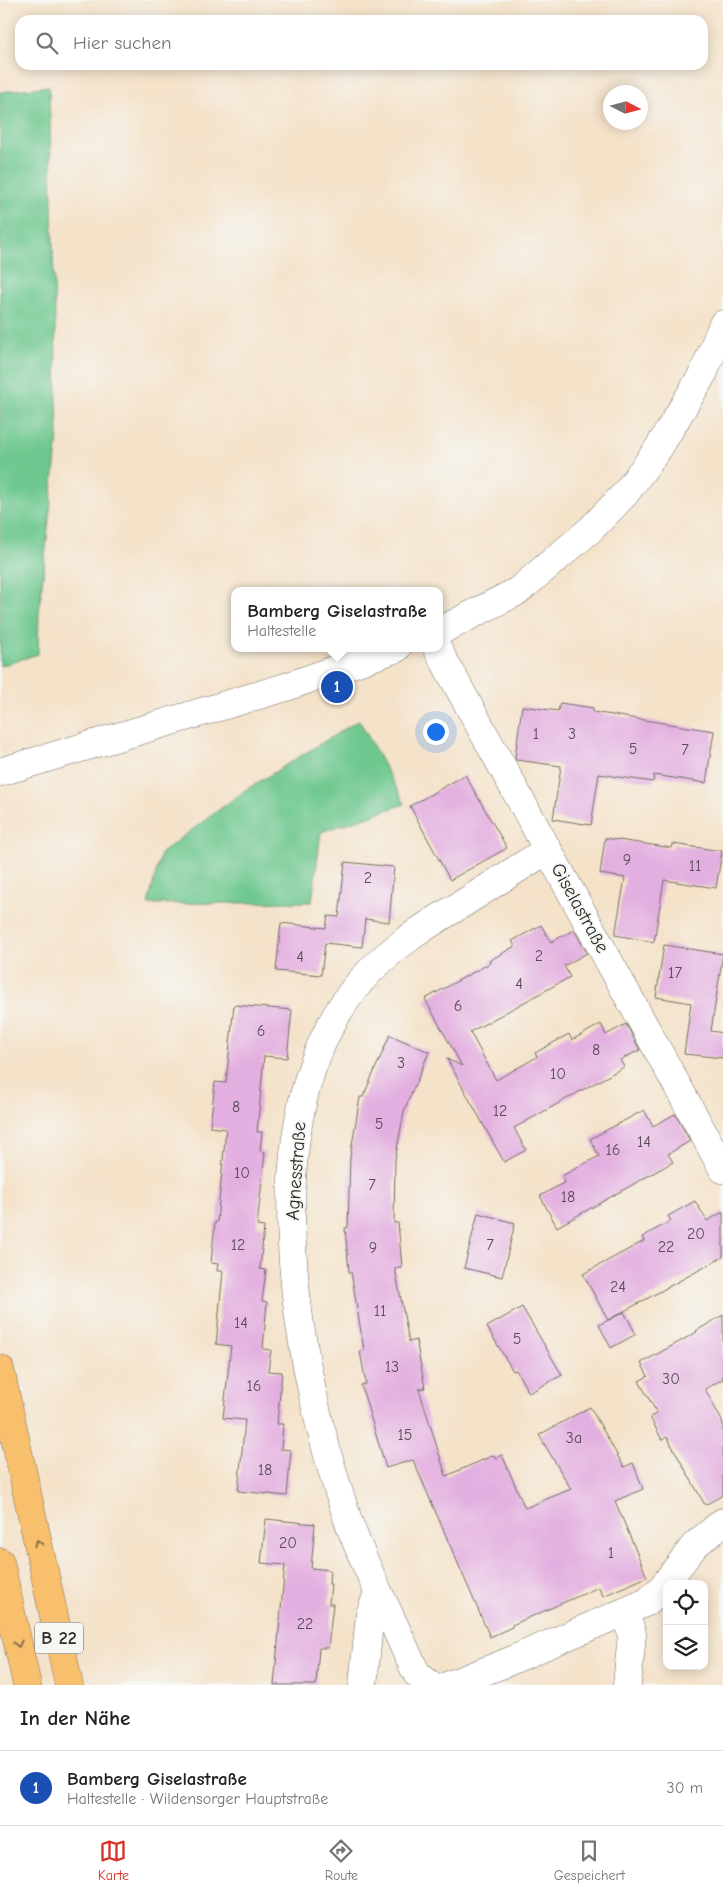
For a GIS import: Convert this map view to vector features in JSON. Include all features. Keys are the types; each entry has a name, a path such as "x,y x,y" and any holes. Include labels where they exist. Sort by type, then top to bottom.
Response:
{"main road":[{"name":"B 22","path":"0,1369 69,1685"},
{"name":"B 22","path":"0,1562 28,1685"}],"street":[{"path":"443,629 518,591 591,529 625,494 658,449 704,372 723,324"},
{"path":"0,772 333,672 386,652"},
{"name":"Giselastraße","path":"439,652 723,1169"},
{"name":"Agnesstraße","path":"436,1685 417,1674 378,1593 348,1522 325,1448 309,1380 296,1286 290,1209 293,1154 302,1100 319,1048 336,1016 359,983 385,957 420,930 547,850"},
{"path":"436,1685 505,1675 647,1602 661,1589 695,1545 723,1522"},
{"path":"363,1685 370,1614 378,1593"},
{"path":"625,1613 632,1634 627,1685"}],"green space":[{"path":"49,86 58,437 39,612 38,654 0,666 0,92"},
{"path":"359,720 405,804 321,832 312,902 148,904 161,853 244,791"}],"building":[{"path":"560,703 593,708 593,712 714,731 706,783 654,775 653,782 599,774 591,825 553,819 561,766 516,760 515,757 522,706 558,711"},
{"path":"465,775 507,848 450,880 410,806"},
{"path":"605,838 672,848 673,844 722,851 716,888 664,880 654,942 615,935 625,878 600,874"},
{"path":"345,862 394,867 389,922 365,919 362,947 325,943 321,975 276,971 281,923 326,928 328,916 339,917"},
{"path":"541,925 551,942 574,930 587,953 564,966 570,977 470,1032 496,1080 537,1057 535,1053 569,1034 572,1040 601,1024 606,1035 626,1024 640,1050 620,1060 624,1067 514,1128 526,1150 504,1162 447,1059 462,1066 425,999 490,963 489,961 515,946 512,941"},
{"path":"664,945 723,954 711,1031 723,1033 723,1058 684,1054 691,1003 656,997"},
{"path":"234,1005 292,1010 287,1058 264,1056 257,1132 262,1132 260,1151 265,1152 257,1226 264,1227 260,1269 266,1270 262,1301 267,1302 263,1349 271,1350 268,1371 282,1372 277,1424 283,1424 281,1449 291,1450 287,1496 238,1491 245,1420 223,1418 231,1346 216,1344 223,1271 217,1271 218,1264 211,1263 226,1129 210,1127 215,1082 226,1083"},
{"path":"390,1035 429,1052 404,1111 395,1160 394,1223 398,1223 402,1268 395,1268 409,1342 416,1340 425,1388 419,1389 446,1476 494,1455 496,1458 502,1455 525,1508 571,1489 539,1435 590,1407 624,1467 633,1463 643,1489 615,1501 647,1577 603,1596 599,1587 512,1625 512,1627 490,1637 413,1460 386,1468 361,1385 366,1384 360,1351 364,1350 351,1272 349,1272 345,1228 348,1227 350,1157 360,1097 363,1097"},
{"path":"644,1110 653,1126 675,1114 690,1141 668,1154 673,1162 557,1227 540,1196 565,1182 562,1176 599,1156 590,1139"},
{"path":"695,1201 707,1221 723,1212 723,1257 608,1320 583,1274 644,1241 642,1237 671,1221 668,1216"},
{"path":"478,1213 515,1223 502,1277 464,1268"},
{"path":"522,1307 562,1375 529,1393 516,1370 513,1371 487,1327"},
{"path":"624,1312 636,1334 611,1348 599,1325"},
{"path":"723,1315 723,1379 705,1389 723,1423 723,1495 705,1505 667,1437 662,1440 650,1417 657,1413 639,1381 648,1376 641,1363 697,1332"},
{"path":"266,1519 315,1524 311,1568 330,1570 329,1604 333,1604 328,1648 319,1648 316,1685 274,1685 285,1565 261,1563"}],"place":[{"name":"Bamberg Giselastraße","path":"337,687"}]}
